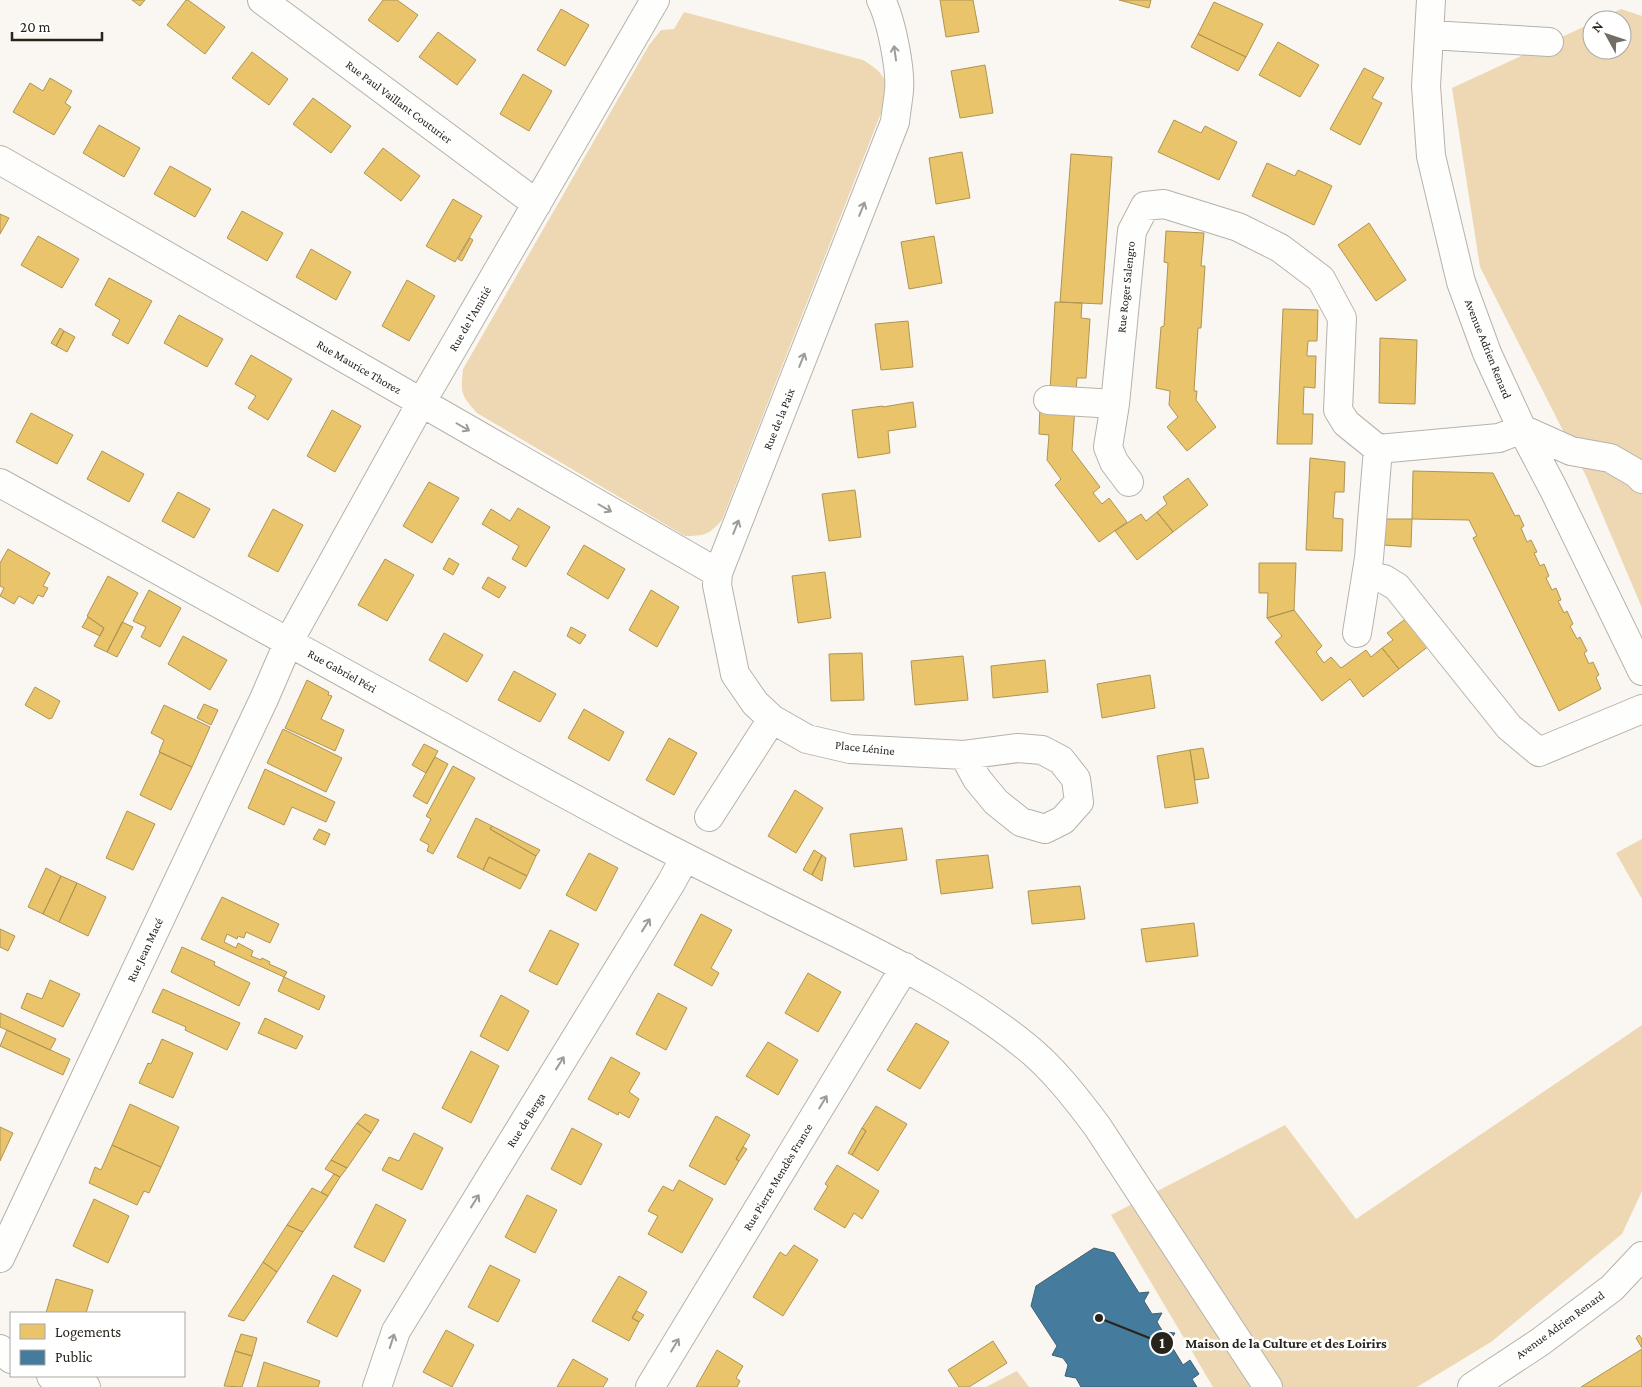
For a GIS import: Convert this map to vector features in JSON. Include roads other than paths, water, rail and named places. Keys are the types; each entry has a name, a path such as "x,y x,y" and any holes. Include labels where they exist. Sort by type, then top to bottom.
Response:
{"street":[{"name":"Rue Paul Vaillant Couturier","path":"262,0 537,204"},
{"name":"Rue de l'Amitié","path":"289,641 421,403 655,0"},
{"name":"Rue de la Paix","path":"772,719 755,703 735,674 717,585 718,572 894,122 900,89 895,49 887,12 880,0"},
{"path":"1432,11 1549,42"},
{"name":"Avenue Adrien Renard","path":"1432,11 1426,86 1431,156 1461,282 1487,353 1522,429 1554,490 1642,671"},
{"name":"Rue Maurice Thorez","path":"0,160 718,572"},
{"name":"Rue Roger Salengro","path":"1129,482 1114,462 1108,447 1115,404 1132,231 1145,206 1164,204 1238,227 1280,248 1321,279 1342,318 1338,410 1346,423 1378,450"},
{"path":"1048,400 1115,404"},
{"path":"1357,633 1367,576 1378,450 1499,438 1522,429 1571,451 1610,458 1636,473 1642,479"},
{"name":"Rue Gabriel Péri","path":"0,483 289,641 367,686 685,858 905,967 966,1002 1027,1046 1073,1094 1097,1126 1268,1387"},
{"path":"1367,576 1398,586 1510,727 1539,752 1642,709"},
{"name":"Rue Jean Macé","path":"0,1258 264,699 289,641"},
{"path":"709,817 772,719"},
{"name":"Place Lénine","path":"772,719 806,739 850,749 964,755"},
{"name":"Rue de Berga","path":"377,1387 396,1331 685,858"},
{"name":"Rue Pierre Mendès France","path":"650,1387 905,967"},
{"name":"Avenue Adrien Renard","path":"1472,1387 1540,1342 1612,1288 1642,1256"},
{"path":"0,1349 10,1358"},
{"path":"54,1377 86,1387"}],"place":[{"name":"Maison de la Culture et des Loirirs","path":"1099,1318"}]}
